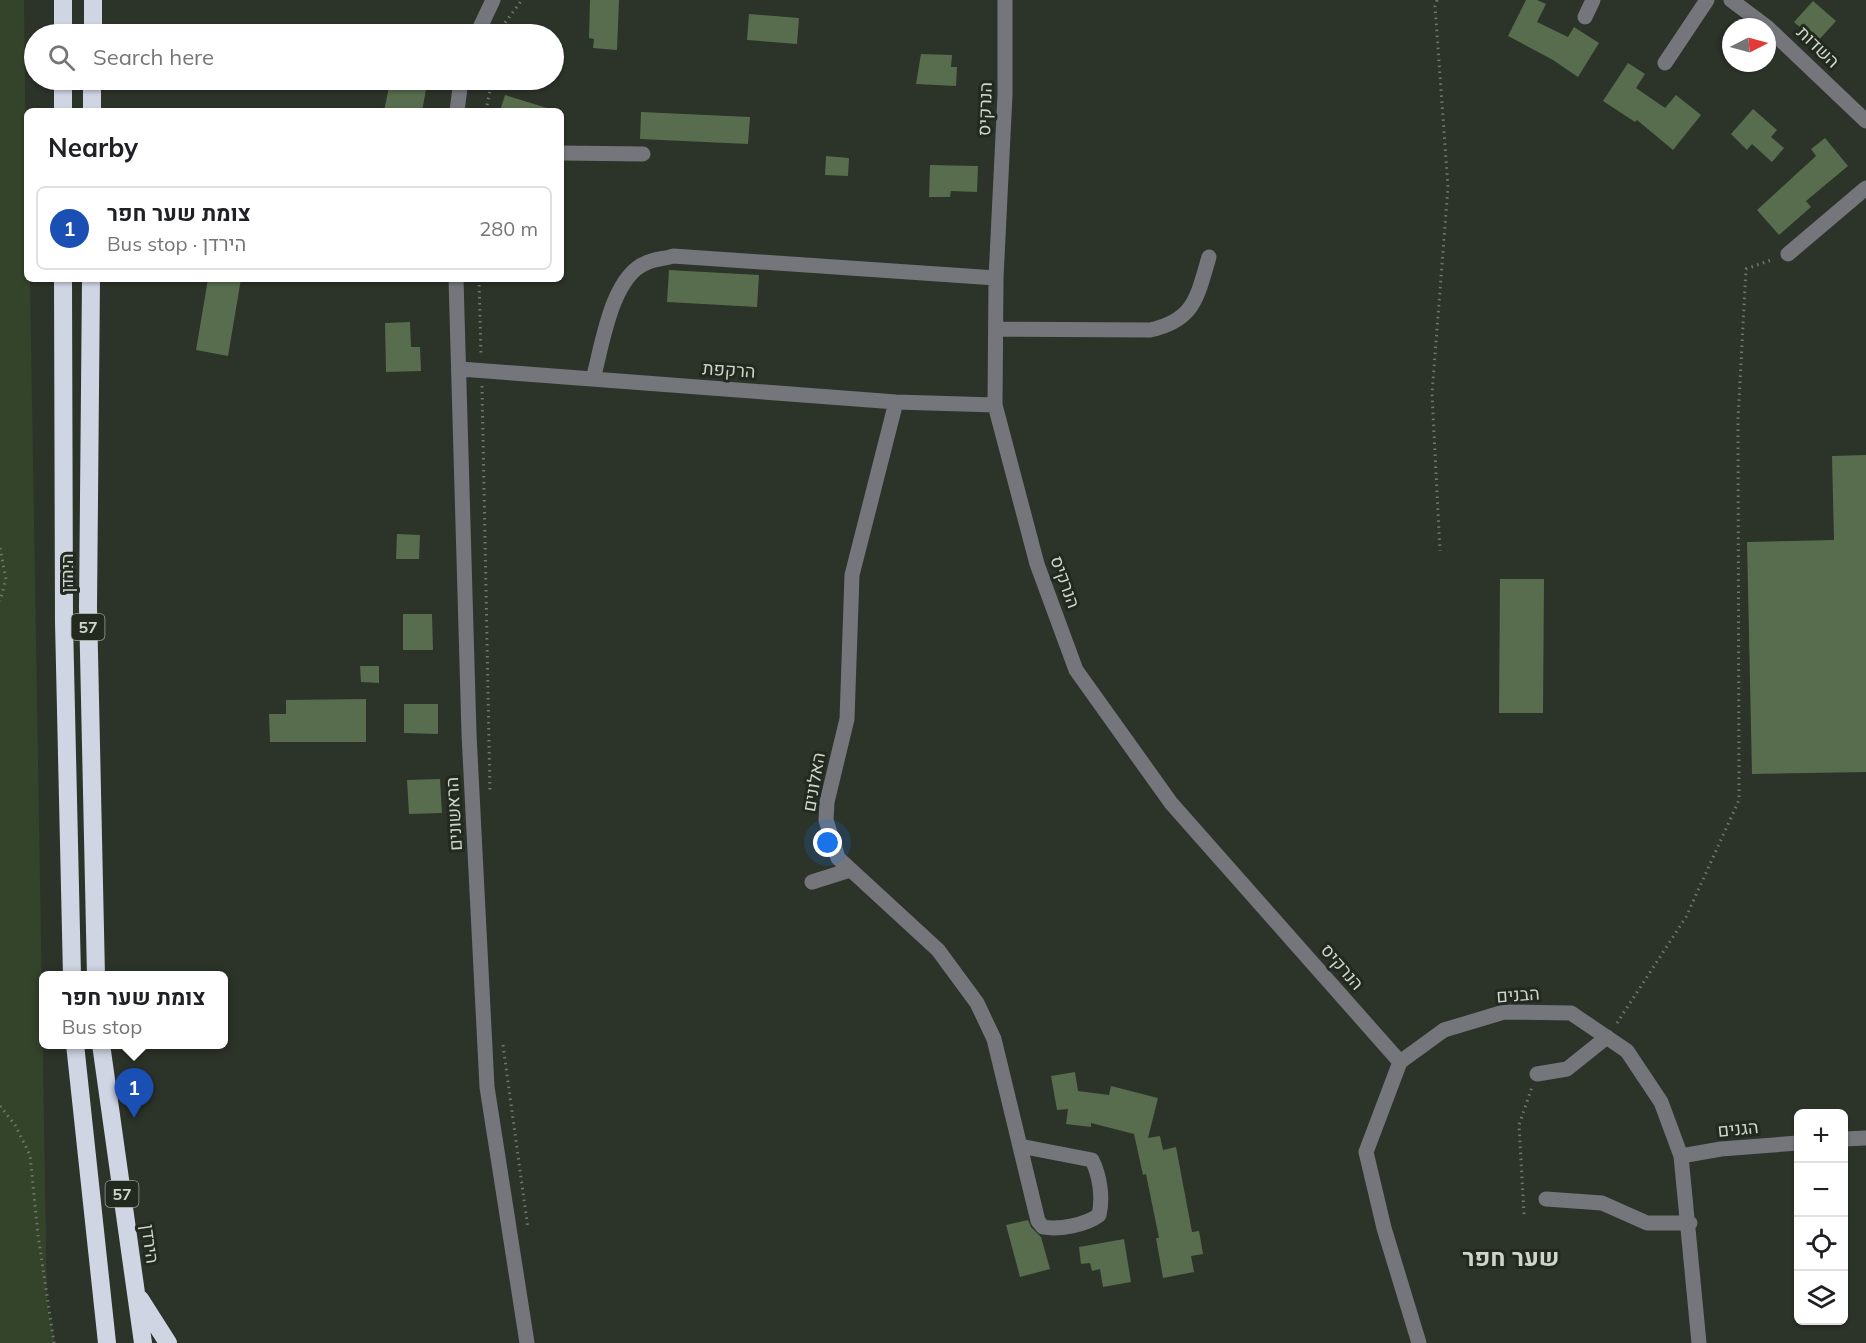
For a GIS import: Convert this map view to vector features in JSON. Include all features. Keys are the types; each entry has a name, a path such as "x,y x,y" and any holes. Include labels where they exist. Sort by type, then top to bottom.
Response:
{"highway":[{"path":"63,0 63,24"},
{"path":"93,0 93,24"},
{"path":"63,90 63,108"},
{"path":"92,90 92,108"},
{"name":"הירדן","path":"63,282 64,622 72,971"},
{"name":"הירדן","path":"91,282 88,607 96,971"},
{"name":"57","path":"76,1049 106,1343"},
{"name":"הירדן","path":"102,1049 143,1343"},
{"path":"136,1293 168,1343"}],"street":[{"path":"482,24 493,0"},
{"name":"הנרקיס","path":"1005,0 1005,95 996,278 995,405 1037,564 1076,670 1171,802 1400,1062"},
{"path":"1585,17 1593,0"},
{"path":"1665,63 1707,0"},
{"name":"השדות","path":"1731,0 1755,18"},
{"name":"השדות","path":"1776,36 1866,121"},
{"path":"457,108 460,90"},
{"path":"564,153 643,154"},
{"path":"1788,254 1866,188"},
{"path":"592,380 619,287 630,274 645,263 673,256 996,278"},
{"path":"996,329 1150,330 1172,325 1196,302 1209,257"},
{"name":"הראשונים","path":"456,282 469,734 487,1087 527,1343"},
{"name":"הרקפת","path":"460,369 896,402 995,405"},
{"name":"האלונים","path":"896,402 854,566 847,719 827,802 826,820 831,842 838,858 938,950 977,1003 994,1039 1038,1221 1043,1227 1092,1221 1099,1215 1102,1203 1096,1168 1092,1160 1020,1146"},
{"path":"812,882 850,870"},
{"name":"הבנים","path":"1400,1062 1444,1030 1504,1012 1570,1013 1627,1051 1661,1102 1681,1156 1690,1223 1699,1343"},
{"path":"1537,1074 1567,1069 1608,1038"},
{"path":"1400,1062 1366,1152 1384,1228 1419,1343"},
{"path":"1848,1139 1866,1137"},
{"name":"הגנים","path":"1681,1156 1721,1149 1794,1143"},
{"path":"1546,1198 1602,1203 1647,1223 1690,1223"}],"path":[{"path":"504,24 522,0"},
{"path":"1437,0 1435,6 1448,187 1432,394 1440,551"},
{"path":"487,108 490,90"},
{"path":"1608,1038 1686,917 1739,800 1738,419 1746,269 1788,254"},
{"path":"479,282 490,797"},
{"path":"0,548 6,579 0,602"},
{"path":"502,1041 528,1230"},
{"path":"1524,1214 1519,1125 1537,1074"},
{"path":"0,1106 15,1125 30,1155 38,1235 54,1343"}],"green space":[{"path":"0,0 24,0 24,282 30,282 42,971 39,971 39,1049 43,1049 47,1301 55,1343 0,1343"}],"building":[{"path":"590,0 619,0 617,50 593,48 594,39 589,38"},
{"path":"1526,0 1537,0 1546,4 1537,22 1568,37 1574,27 1599,43 1578,77 1553,60 1508,36"},
{"path":"1813,1 1836,21 1817,42 1794,22"},
{"path":"749,14 799,18 797,44 747,40"},
{"path":"921,54 952,55 951,67 957,67 956,86 916,84"},
{"path":"1628,63 1645,74 1636,88 1665,108 1676,95 1701,115 1673,150 1637,120 1635,122 1603,101"},
{"path":"388,90 426,90 423,108 385,108"},
{"path":"505,95 547,108 501,108"},
{"path":"1753,109 1777,130 1771,137 1784,148 1772,162 1752,144 1747,150 1731,134"},
{"path":"641,112 750,117 748,144 640,139"},
{"path":"1825,138 1848,166 1806,201 1811,207 1779,235 1757,210 1816,156 1811,149"},
{"path":"826,156 849,158 848,176 825,175"},
{"path":"930,165 978,166 977,192 951,191 950,197 929,197"},
{"path":"669,270 759,275 757,307 667,302"},
{"path":"207,282 240,282 228,356 196,350"},
{"path":"410,322 411,347 420,347 421,371 386,372 385,323"},
{"path":"1866,455 1866,772 1752,774 1747,542 1834,540 1832,456"},
{"path":"397,534 420,535 419,559 396,559"},
{"path":"1500,579 1544,579 1543,713 1499,713"},
{"path":"403,614 432,614 433,650 403,650"},
{"path":"360,666 379,666 379,683 361,682"},
{"path":"366,699 366,742 270,742 269,714 286,714 286,700"},
{"path":"404,704 438,704 438,734 404,733"},
{"path":"440,779 442,813 409,814 407,780"},
{"path":"1075,1072 1078,1091 1109,1095 1111,1086 1158,1098 1148,1138 1160,1136 1163,1150 1176,1147 1192,1232 1199,1231 1203,1254 1191,1256 1194,1272 1163,1278 1156,1238 1159,1238 1146,1174 1143,1175 1134,1134 1091,1123 1091,1127 1066,1124 1068,1109 1057,1110 1051,1076"},
{"path":"1028,1220 1031,1227 1041,1237 1050,1269 1020,1277 1006,1225"},
{"path":"1124,1239 1131,1282 1103,1287 1100,1269 1092,1271 1090,1263 1081,1264 1079,1247"}],"place":[{"name":"צומת שער חפר","path":"134,1118"}],"district":[{"name":"שער חפר","path":"1511,1258"}]}
